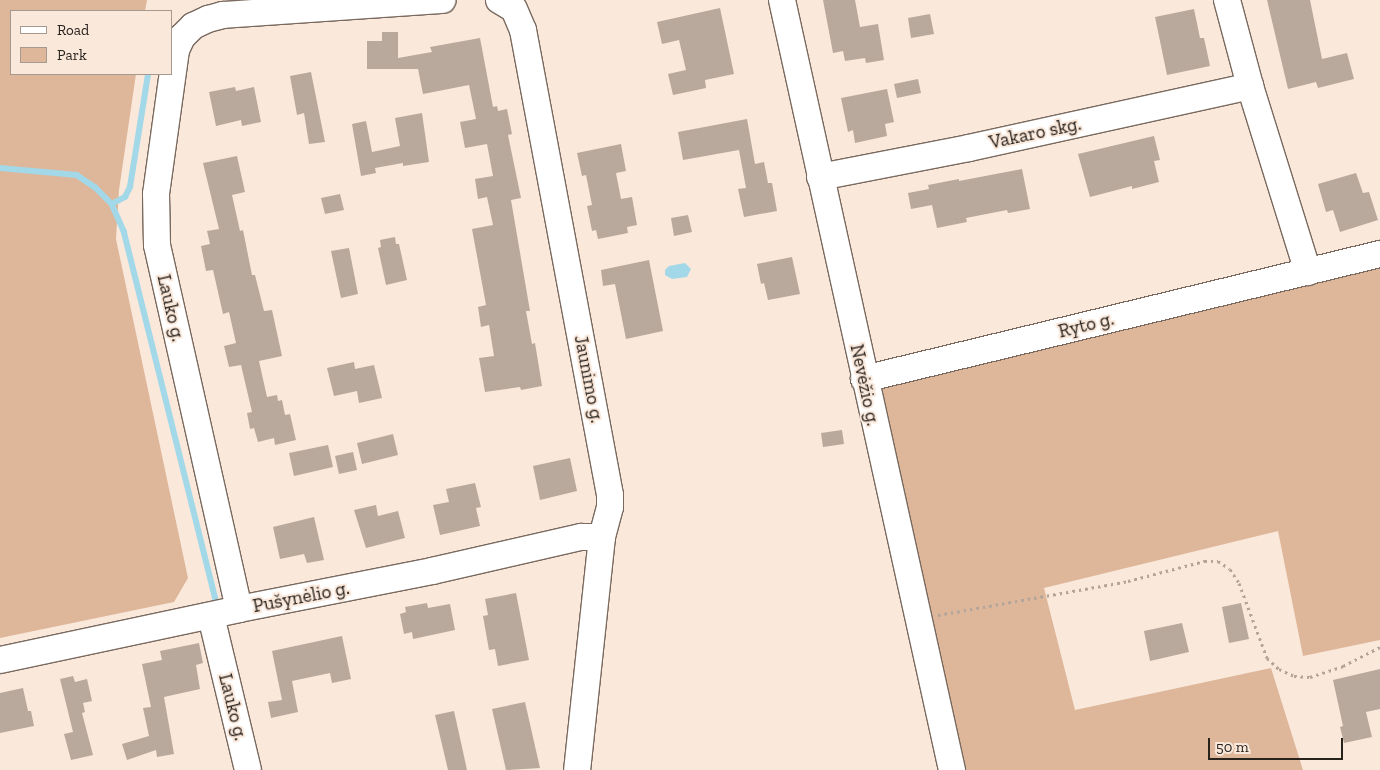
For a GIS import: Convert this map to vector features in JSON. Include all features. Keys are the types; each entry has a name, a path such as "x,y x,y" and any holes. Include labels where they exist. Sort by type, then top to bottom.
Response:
{"street":[{"name":"Lauko g.","path":"239,609 162,267 155,218 160,156 176,50 182,37 193,26 208,18 442,0"},
{"name":"Jaunimo g.","path":"499,0 514,10 523,30 608,481 610,506 602,537 577,770"},
{"name":"Nevėžio g.","path":"782,0 864,379 952,770"},
{"path":"1227,0 1250,86 1308,272"},
{"name":"Vakaro skg.","path":"820,177 969,148 1250,86"},
{"name":"Ryto g.","path":"864,379 1380,254"},
{"name":"Pušynėlio g.","path":"0,660 239,609 432,571 581,537 602,537"},
{"name":"Lauko g.","path":"211,616 248,770"}],"path":[{"path":"918,619 1128,581 1204,561 1218,561 1230,569 1240,583 1267,658 1279,669 1294,676 1310,677 1343,666 1380,648"}],"green space":[{"path":"0,0 147,0 145,10 10,10 10,75 136,75 119,190 116,239 188,578 174,602 0,638"},
{"path":"1380,261 1380,640 1303,656 1278,531 1044,588 1075,710 1271,668 1303,770 952,770 878,382"}],"water":[{"path":"685,263 691,269 687,277 672,279 665,275 665,270 669,266"}],"building":[{"path":"823,0 855,0 860,27 878,24 884,60 866,63 865,58 845,61 843,51 833,53"},
{"path":"1267,0 1310,0 1322,59 1347,53 1354,79 1318,88 1316,82 1288,89"},
{"path":"720,8 734,74 705,80 706,88 673,95 668,74 686,70 679,40 662,44 657,22"},
{"path":"1194,9 1200,38 1204,38 1210,66 1167,75 1155,17"},
{"path":"930,14 934,34 911,38 908,18"},
{"path":"382,32 398,32 398,58 432,52 430,47 480,38 493,107 497,106 498,111 507,109 512,134 508,135 521,198 511,200 530,311 526,311 532,344 535,343 542,386 521,390 520,387 485,392 479,358 494,356 489,325 481,327 478,307 486,305 472,229 493,225 487,197 478,199 475,179 493,176 487,144 465,148 460,122 476,119 469,85 423,94 418,69 367,69 367,41 382,41"},
{"path":"311,72 325,142 309,144 304,113 297,115 290,76"},
{"path":"918,79 921,93 897,98 894,84"},
{"path":"235,87 236,91 254,87 261,122 242,126 241,120 216,126 209,92"},
{"path":"887,89 894,122 885,124 887,136 855,143 853,130 848,132 841,98"},
{"path":"422,113 429,162 403,166 403,163 375,168 376,173 361,176 352,124 366,121 372,152 400,146 395,118"},
{"path":"747,119 755,164 764,162 768,183 772,183 777,211 744,217 738,189 746,188 739,150 683,160 678,132"},
{"path":"1154,136 1160,160 1154,161 1159,182 1132,189 1132,186 1090,197 1078,154"},
{"path":"621,144 626,171 616,173 621,199 632,197 637,225 627,227 628,233 598,239 596,230 592,231 587,206 592,205 586,175 582,176 577,153"},
{"path":"237,156 245,192 232,195 240,231 243,230 252,275 255,275 264,311 272,310 282,356 259,361 267,397 277,395 278,401 282,400 285,415 290,414 296,440 275,445 274,438 258,442 254,428 250,429 247,413 252,412 241,365 229,367 224,346 236,343 229,312 223,314 213,270 206,271 201,246 210,244 207,231 219,229 203,163"},
{"path":"1022,169 1030,209 1008,213 1007,210 966,218 967,222 937,228 932,205 911,209 908,193 929,189 928,185"},
{"path":"1356,173 1363,193 1369,192 1378,220 1340,232 1333,210 1326,212 1318,184"},
{"path":"340,194 344,210 325,214 321,198"},
{"path":"688,215 692,232 674,236 671,218"},
{"path":"395,237 396,244 399,244 407,280 386,285 378,248 381,247 380,240"},
{"path":"349,248 358,294 341,298 331,251"},
{"path":"792,257 800,294 768,300 764,283 761,284 757,264"},
{"path":"649,260 663,331 626,339 615,284 603,286 601,270"},
{"path":"354,362 355,369 374,365 382,398 359,403 357,391 334,396 327,368"},
{"path":"842,430 844,444 823,447 821,433"},
{"path":"393,434 398,455 362,464 357,443"},
{"path":"328,445 333,467 294,476 289,453"},
{"path":"353,452 357,470 339,474 335,456"},
{"path":"570,458 577,491 540,500 533,466"},
{"path":"475,483 481,507 476,508 480,526 440,535 433,505 449,502 446,489"},
{"path":"376,505 378,516 398,511 405,538 366,548 354,510"},
{"path":"314,517 324,560 307,563 304,554 280,559 273,527"},
{"path":"516,593 529,660 498,666 495,649 489,650 483,616 488,615 485,599"},
{"path":"427,603 428,608 450,604 455,630 413,639 412,632 404,634 400,614 406,612 405,607"},
{"path":"1241,603 1249,639 1229,643 1222,607"},
{"path":"1182,623 1189,652 1150,661 1144,631"},
{"path":"342,636 351,679 332,683 330,673 292,681 298,712 271,718 268,702 282,700 272,651"},
{"path":"199,643 203,663 196,665 200,689 164,697 174,754 157,757 156,750 127,760 122,744 149,736 143,708 151,707 142,664 162,660 160,651"},
{"path":"1380,669 1380,709 1366,712 1372,737 1344,743 1340,727 1343,726 1333,680"},
{"path":"73,676 75,682 87,679 92,701 83,703 85,712 82,713 93,755 71,760 64,734 73,732 60,679"},
{"path":"23,688 28,711 31,711 34,726 0,733 0,693"},
{"path":"525,702 540,768 506,770 492,709"},
{"path":"454,711 467,770 448,770 435,715"}],"waterway":[{"path":"112,204 125,197 130,187 148,75"},
{"path":"0,168 77,175 95,187 112,204 124,231 216,599"}]}
